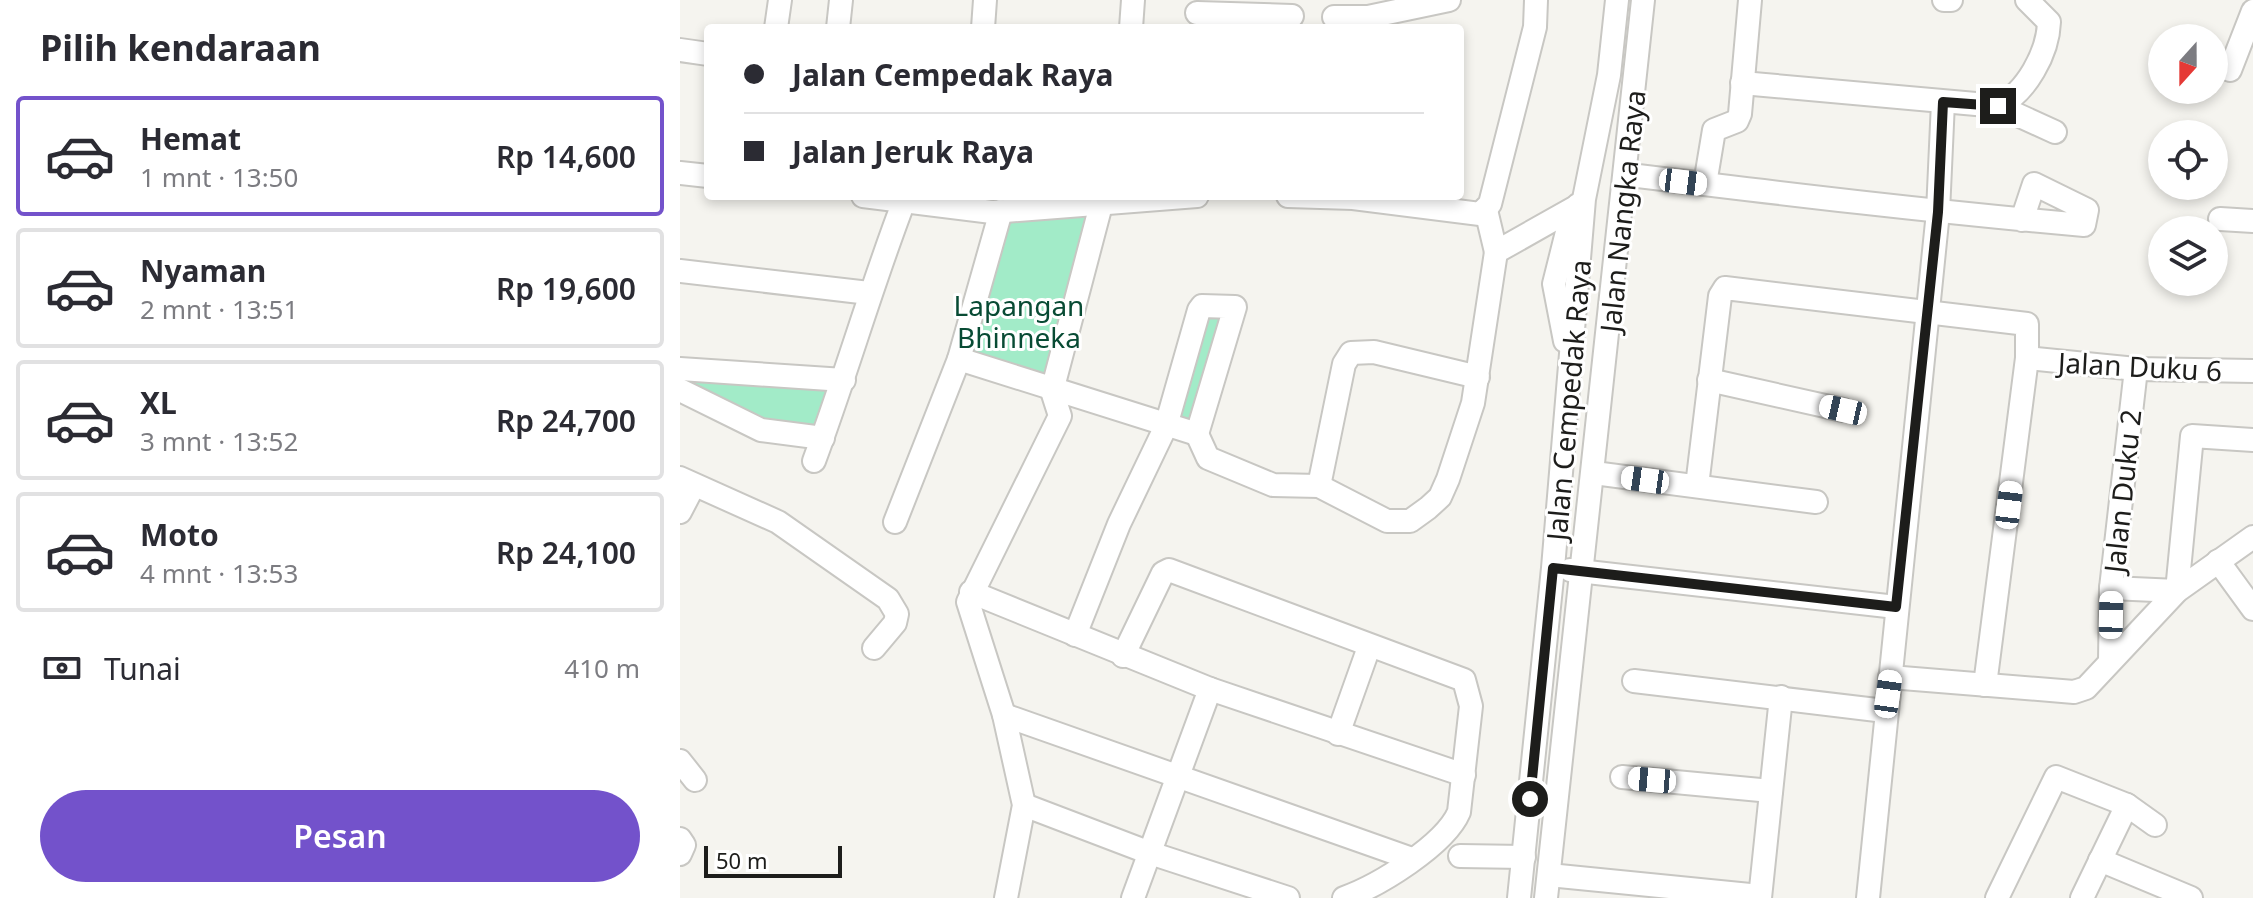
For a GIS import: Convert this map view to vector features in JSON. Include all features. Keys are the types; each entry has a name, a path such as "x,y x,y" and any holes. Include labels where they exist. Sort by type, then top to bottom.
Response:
{"street":[{"path":"777,24 780,0"},
{"path":"838,24 841,0"},
{"path":"983,24 985,0"},
{"path":"1131,24 1133,0"},
{"path":"1334,17 1368,22 1449,0"},
{"path":"1375,200 1480,214 1486,210 1535,27 1536,0"},
{"name":"Jalan Cempedak Raya","path":"1519,898 1553,568 1570,370 1579,203 1609,75 1617,0"},
{"name":"Jalan Nangka Raya","path":"1546,898 1643,0"},
{"path":"1705,184 1714,130 1737,121 1750,0"},
{"path":"1944,0 1951,0"},
{"path":"1998,106 2022,90 2049,39 2049,22 2027,0"},
{"path":"2230,70 2253,11"},
{"path":"1197,13 1249,22 1292,16"},
{"path":"680,50 704,53"},
{"path":"1609,75 1636,76"},
{"path":"1742,83 1998,106 2055,132"},
{"path":"1868,898 1938,212 1943,102"},
{"path":"680,173 704,176"},
{"path":"1626,179 1638,176 2022,220"},
{"path":"896,200 975,204 1001,211 1121,200"},
{"path":"814,461 844,380 869,293 904,201"},
{"path":"1006,898 1024,805 1004,715 970,614 971,592 1060,416 1052,391 1102,201"},
{"path":"1496,252 1579,203"},
{"path":"1075,635 1119,524 1166,426 1202,306 1235,307 1197,434 1208,458 1273,485 1319,486 1387,521 1410,521 1440,497 1478,377 1496,252 1486,210"},
{"path":"895,522 959,359 1001,211"},
{"path":"2228,219 2253,221"},
{"path":"680,271 869,293"},
{"path":"1697,486 1709,380 1725,288 1926,314 2023,321 2028,327 2027,358 1985,685"},
{"path":"1319,486 1344,364 1351,353 1374,352 1478,377"},
{"name":"Jalan Duku 6","path":"2027,358 2136,369 2253,371"},
{"path":"959,359 1052,391 1197,434"},
{"path":"680,369 844,380"},
{"name":"Jalan Duku 2","path":"2110,661 2111,588 2136,369"},
{"path":"1709,380 1843,410"},
{"path":"680,390 761,430 823,438"},
{"path":"2177,591 2192,436 2253,440"},
{"path":"1594,473 1816,502"},
{"path":"680,512 687,483 778,522 888,599 897,614 895,623 874,648"},
{"path":"1890,677 2074,692 2086,688 2177,591 2253,537"},
{"path":"2218,561 2253,609"},
{"path":"1553,568 1896,607"},
{"path":"1123,656 1163,573 1169,570 1464,680 1471,706 1464,775 1455,823 1412,859 1344,898"},
{"path":"2111,588 2177,591"},
{"path":"971,592 1210,689 1464,775"},
{"path":"1338,734 1369,647"},
{"path":"1634,681 1885,711"},
{"path":"1133,898 1210,689"},
{"path":"1549,875 1760,897 1781,697"},
{"path":"1004,715 1179,774 1412,859"},
{"path":"680,761 695,780"},
{"path":"1622,777 1771,791"},
{"path":"1997,898 2052,779 2060,777 2127,805 2155,825"},
{"path":"1024,805 1150,853 1288,898"},
{"path":"2082,898 2127,805"},
{"path":"680,839 684,845 680,854"},
{"path":"1460,856 1524,857"},
{"path":"2100,860 2191,898"}],"green space":[{"name":"Lapangan Bhinneka","path":"1088,211 1045,381 969,356 1006,219"},
{"path":"1202,306 1235,307 1197,434 1165,428"},
{"path":"680,373 836,386 817,433 764,426 680,385"}],"route":[{"path":"1530,799 1553,568 1896,607 1938,212 1943,102 1998,106"}]}
